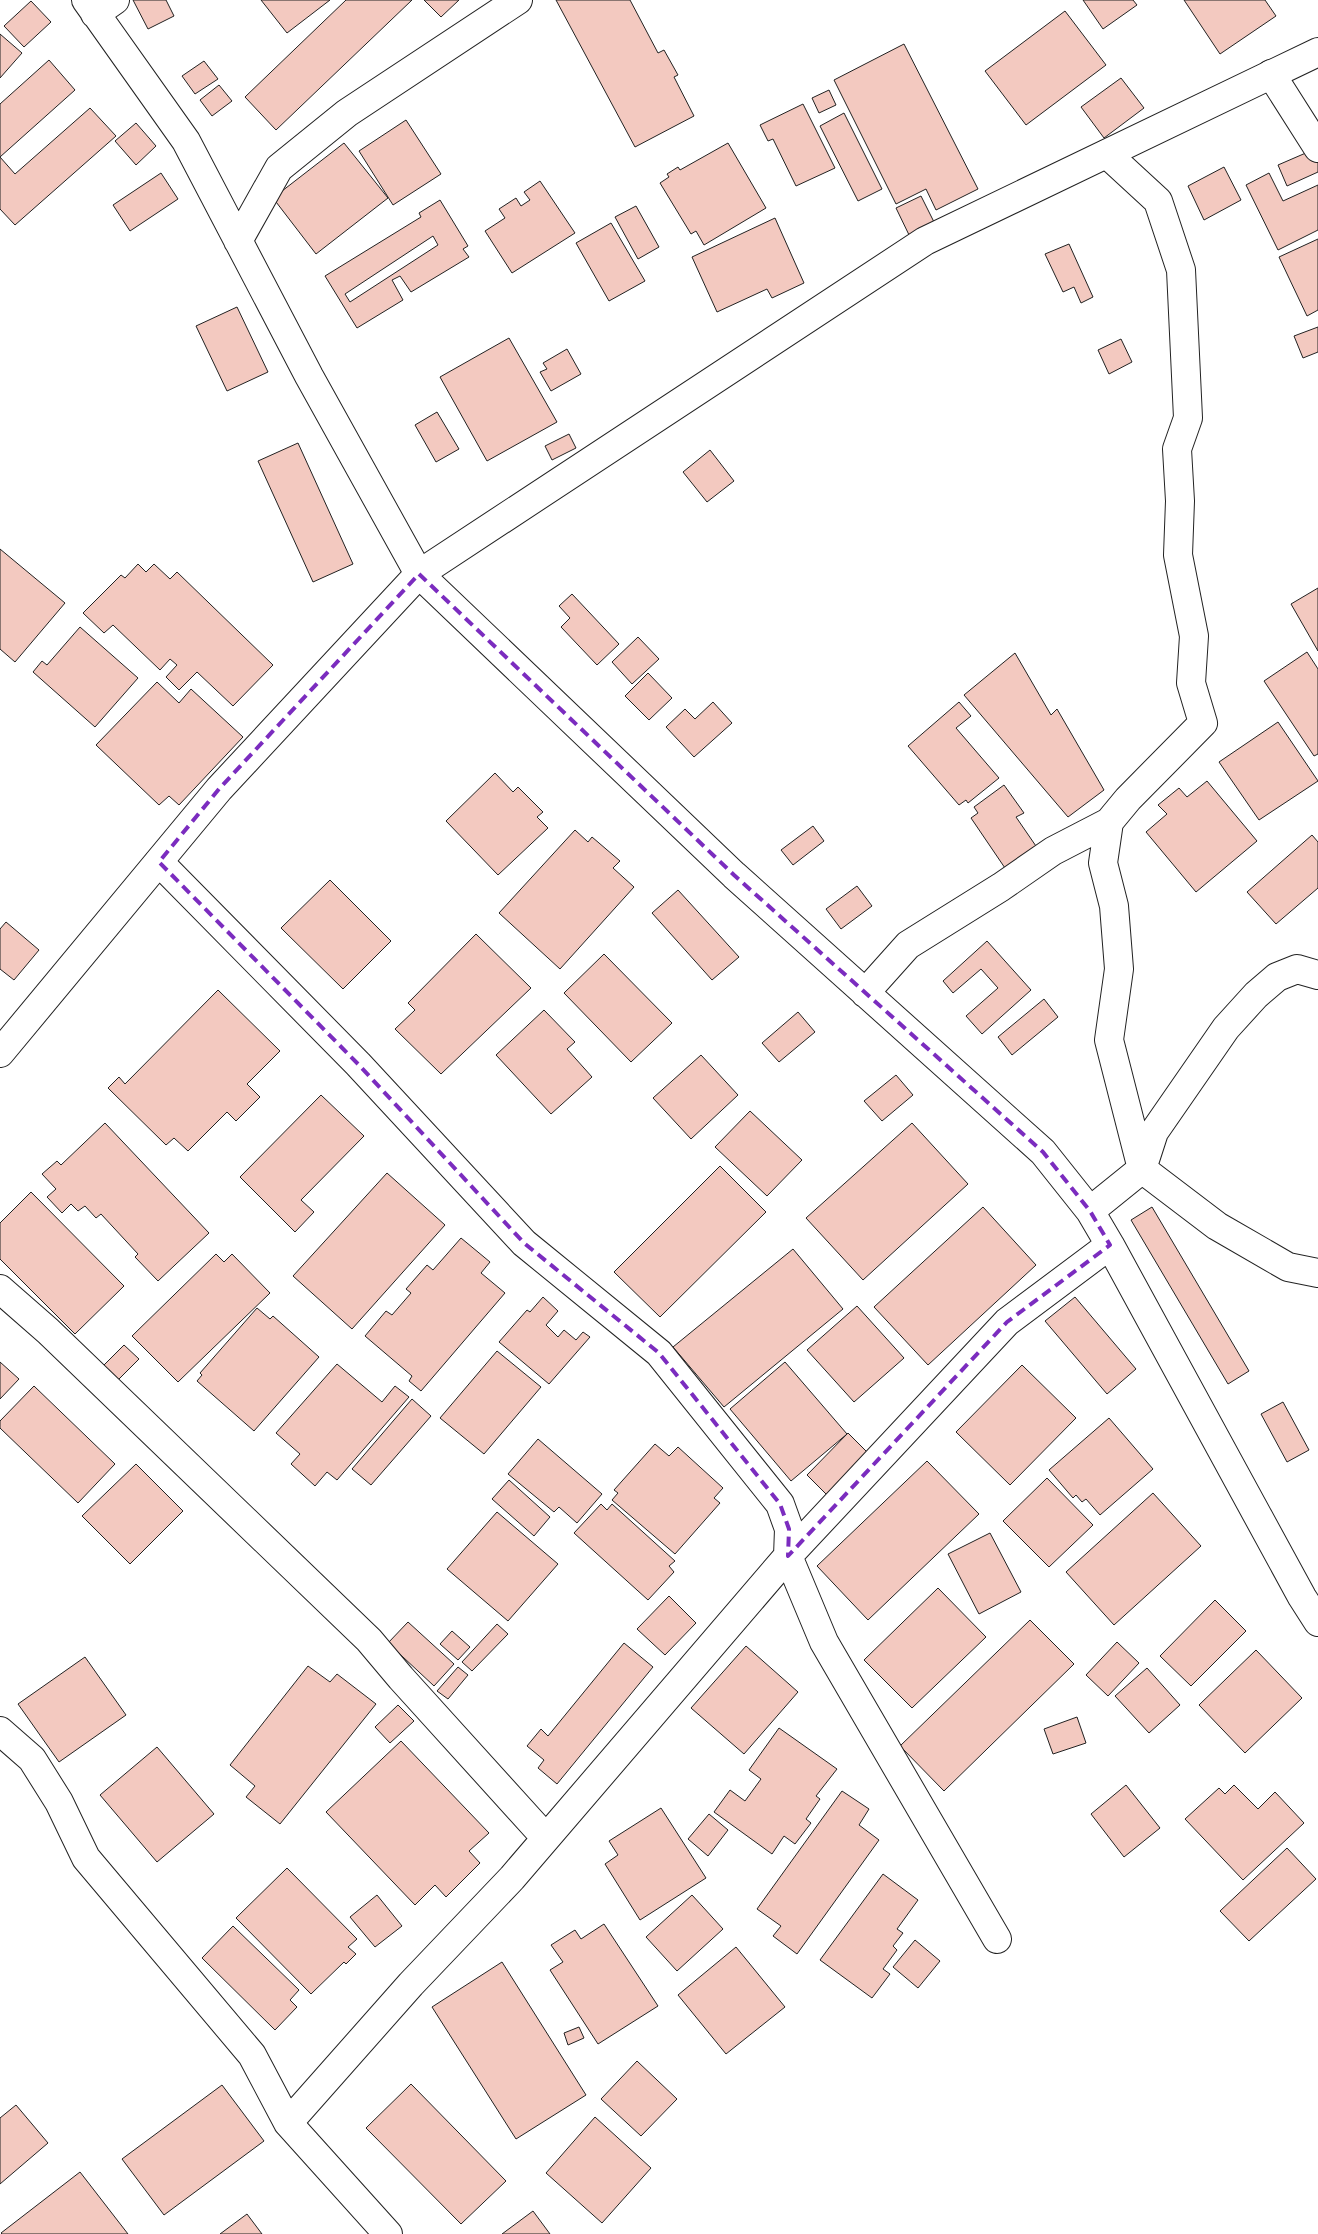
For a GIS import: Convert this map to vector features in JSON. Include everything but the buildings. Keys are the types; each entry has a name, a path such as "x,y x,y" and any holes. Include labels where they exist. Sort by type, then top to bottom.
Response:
{"street":[{"path":"238,241 278,168 347,113 518,0"},
{"path":"99,5 186,141 309,376 419,574 726,869 1043,1152 1090,1211 1110,1245 1302,1598 1318,1622"},
{"path":"0,1053 219,789 419,574 925,241 1318,52"},
{"path":"1271,74 1318,148"},
{"path":"865,993 908,945 1002,887 1053,852 1108,822 1128,799 1203,724 1191,683 1194,636 1178,555 1180,501 1178,449 1188,418 1181,270 1158,201 1107,154"},
{"path":"1108,822 1103,863 1114,906 1119,969 1109,1040 1142,1169 1216,1226 1288,1267 1318,1273"},
{"path":"159,862 358,1064 524,1244 659,1353 780,1504 789,1529 788,1556 824,1642 997,1939"},
{"path":"1090,1211 1142,1169 1154,1132 1226,1028 1256,995 1277,977 1297,969 1318,974"},
{"path":"288,2123 411,1984 512,1878 545,1837 788,1556 1007,1322 1110,1245"},
{"path":"0,1289 55,1338 369,1640 545,1837"},
{"path":"0,1731 32,1759 59,1802 86,1858 252,2055 288,2123 388,2234"}],"highlighted area":[{"path":"419,574 734,875 1043,1152 1090,1211 1110,1245 1007,1322 788,1556 789,1529 780,1504 659,1353 524,1243 358,1064 159,862 219,789"}]}
